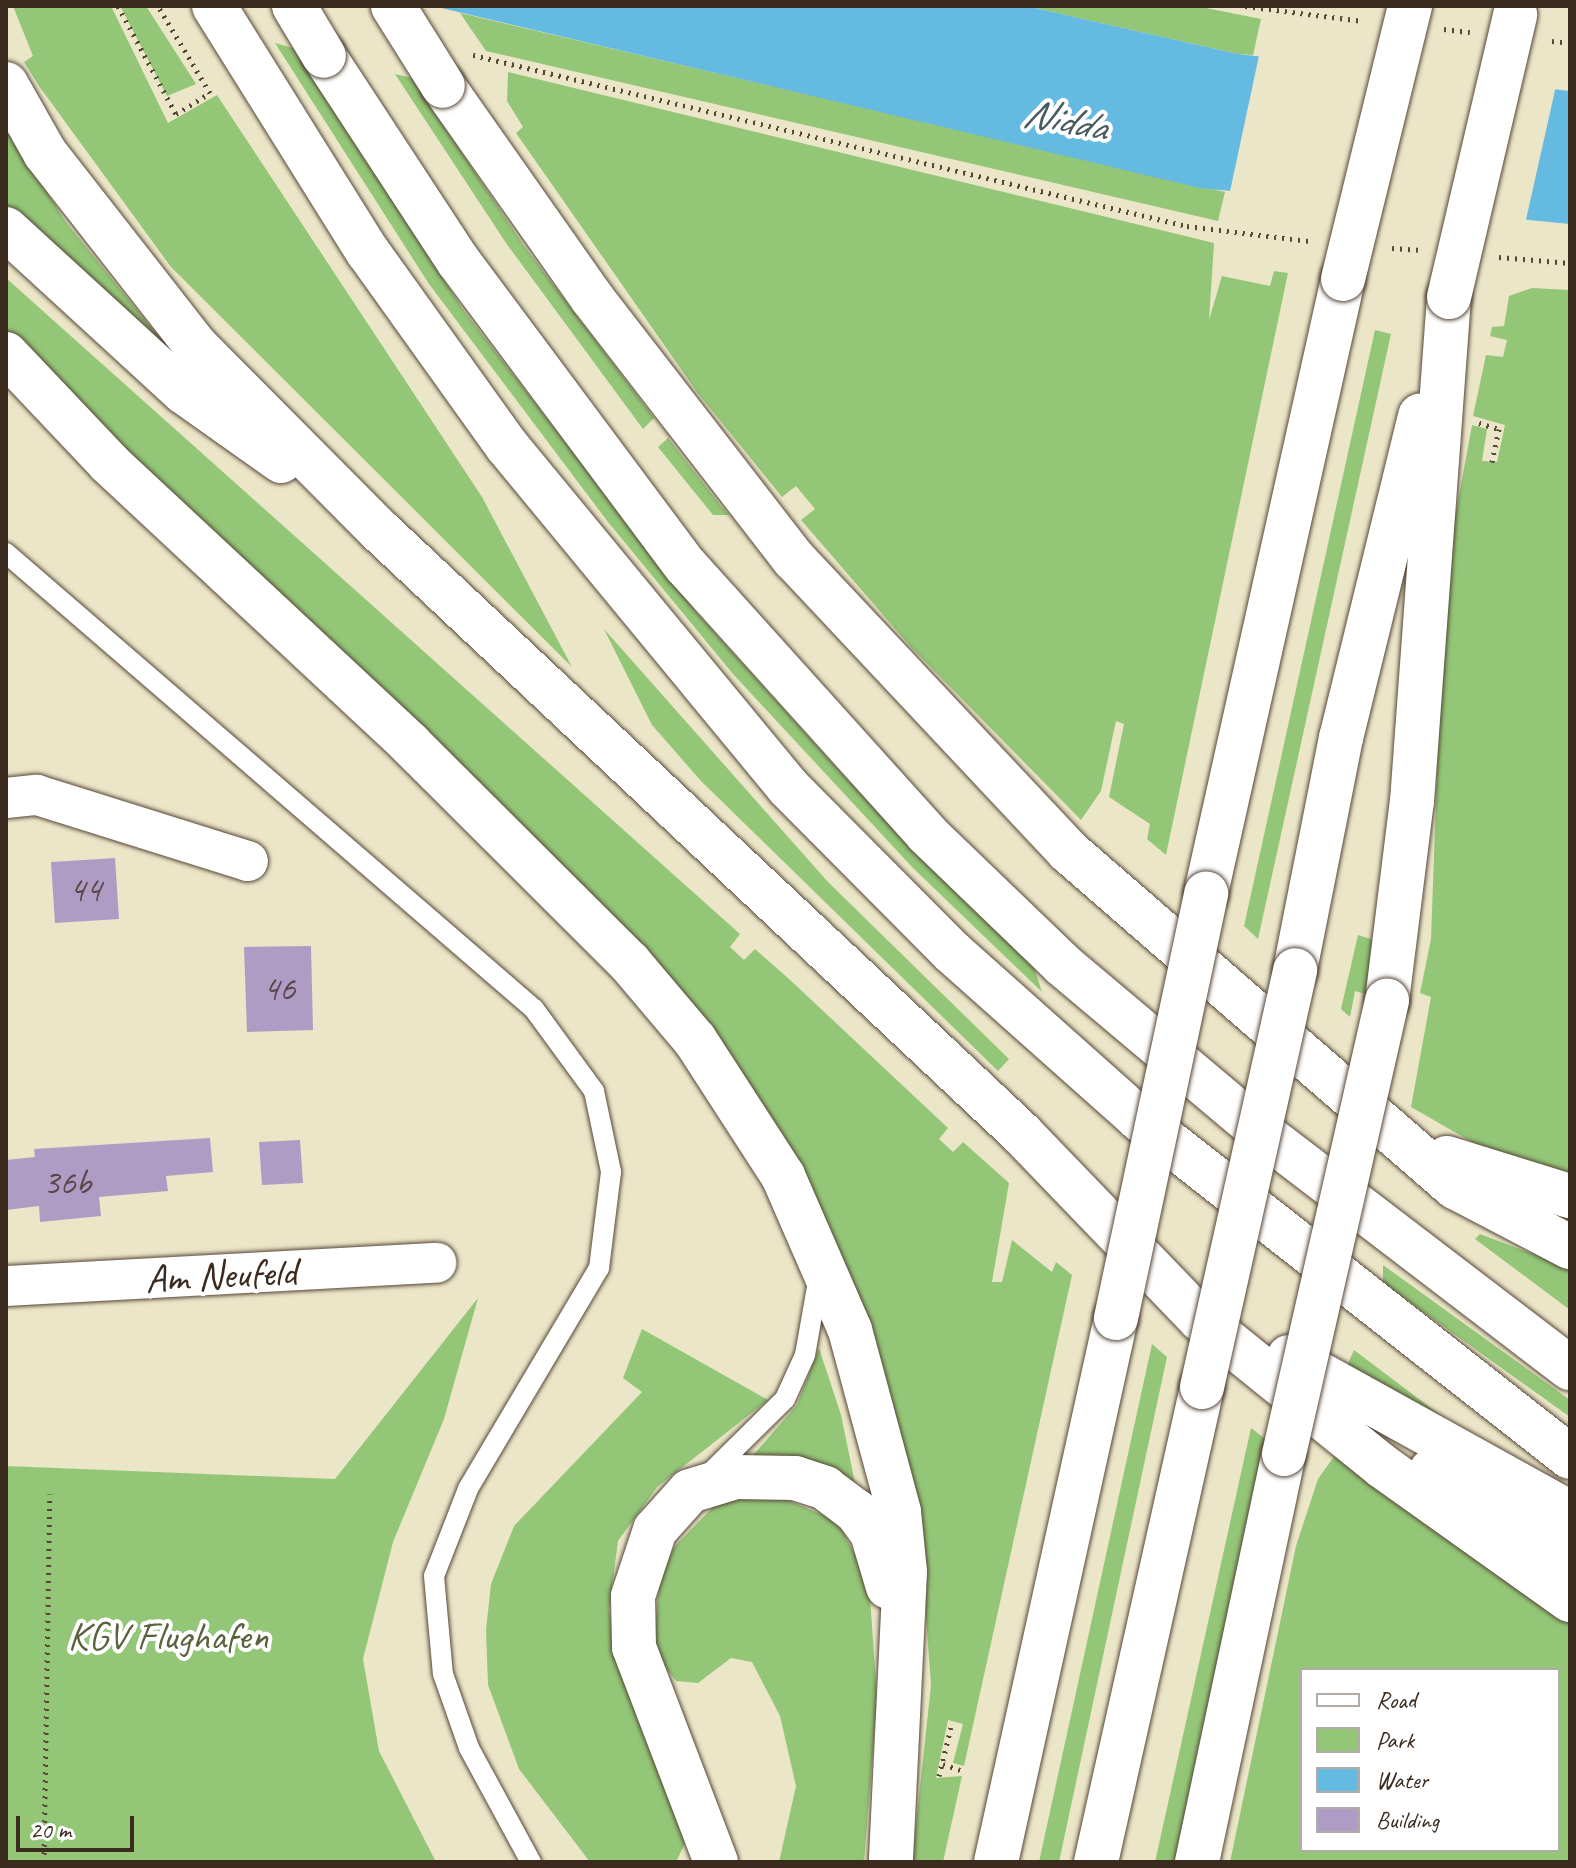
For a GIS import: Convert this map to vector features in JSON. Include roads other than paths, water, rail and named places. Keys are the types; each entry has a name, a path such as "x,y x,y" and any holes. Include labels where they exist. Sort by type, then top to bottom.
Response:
{"highway":[{"path":"214,6 368,252 507,446 788,787 952,952 1138,1118 1442,1364 1570,1457"},
{"path":"294,6 459,262 686,566 927,834 1063,965 1261,1132 1570,1368"},
{"path":"393,6 443,86 592,298 794,559 1068,851 1352,1101 1455,1187 1570,1247"},
{"path":"996,1862 1206,893 1343,279 1410,6"},
{"path":"1096,1862 1295,970 1341,738 1449,297 1515,10"},
{"path":"6,84 45,153 196,346 381,532 1022,1134 1200,1319 1382,1466 1570,1600"},
{"path":"6,229 184,392 381,532"},
{"path":"1197,1862 1284,1454 1387,1001 1412,801 1449,297"},
{"path":"6,354 109,463 422,754 629,962 742,1108 821,1257 869,1386 899,1512 902,1653 891,1862"},
{"path":"1352,1101 1459,1165 1570,1196"},
{"path":"1022,1134 1289,1357 1429,1469 1570,1551"},
{"path":"1289,1357 1570,1513"},
{"path":"716,1862 634,1647 633,1596 642,1558 655,1530 690,1491 764,1473 825,1488 856,1511 876,1546 902,1653"}],"street":[{"path":"6,798 37,795 248,861"},
{"name":"Am Neufeld","path":"6,1286 436,1263"}],"lane":[{"path":"6,553 534,1009 594,1091 611,1172 599,1268 468,1489 434,1576 443,1674 469,1748 531,1862"},
{"path":"690,1491 785,1399 813,1329 821,1257"}],"water":[{"name":"Nidda","path":"433,6 1026,6 1238,54 1570,91 1570,224 1200,188"}],"park label":[{"name":"KGV Flughafen","path":"168,1636"}]}
